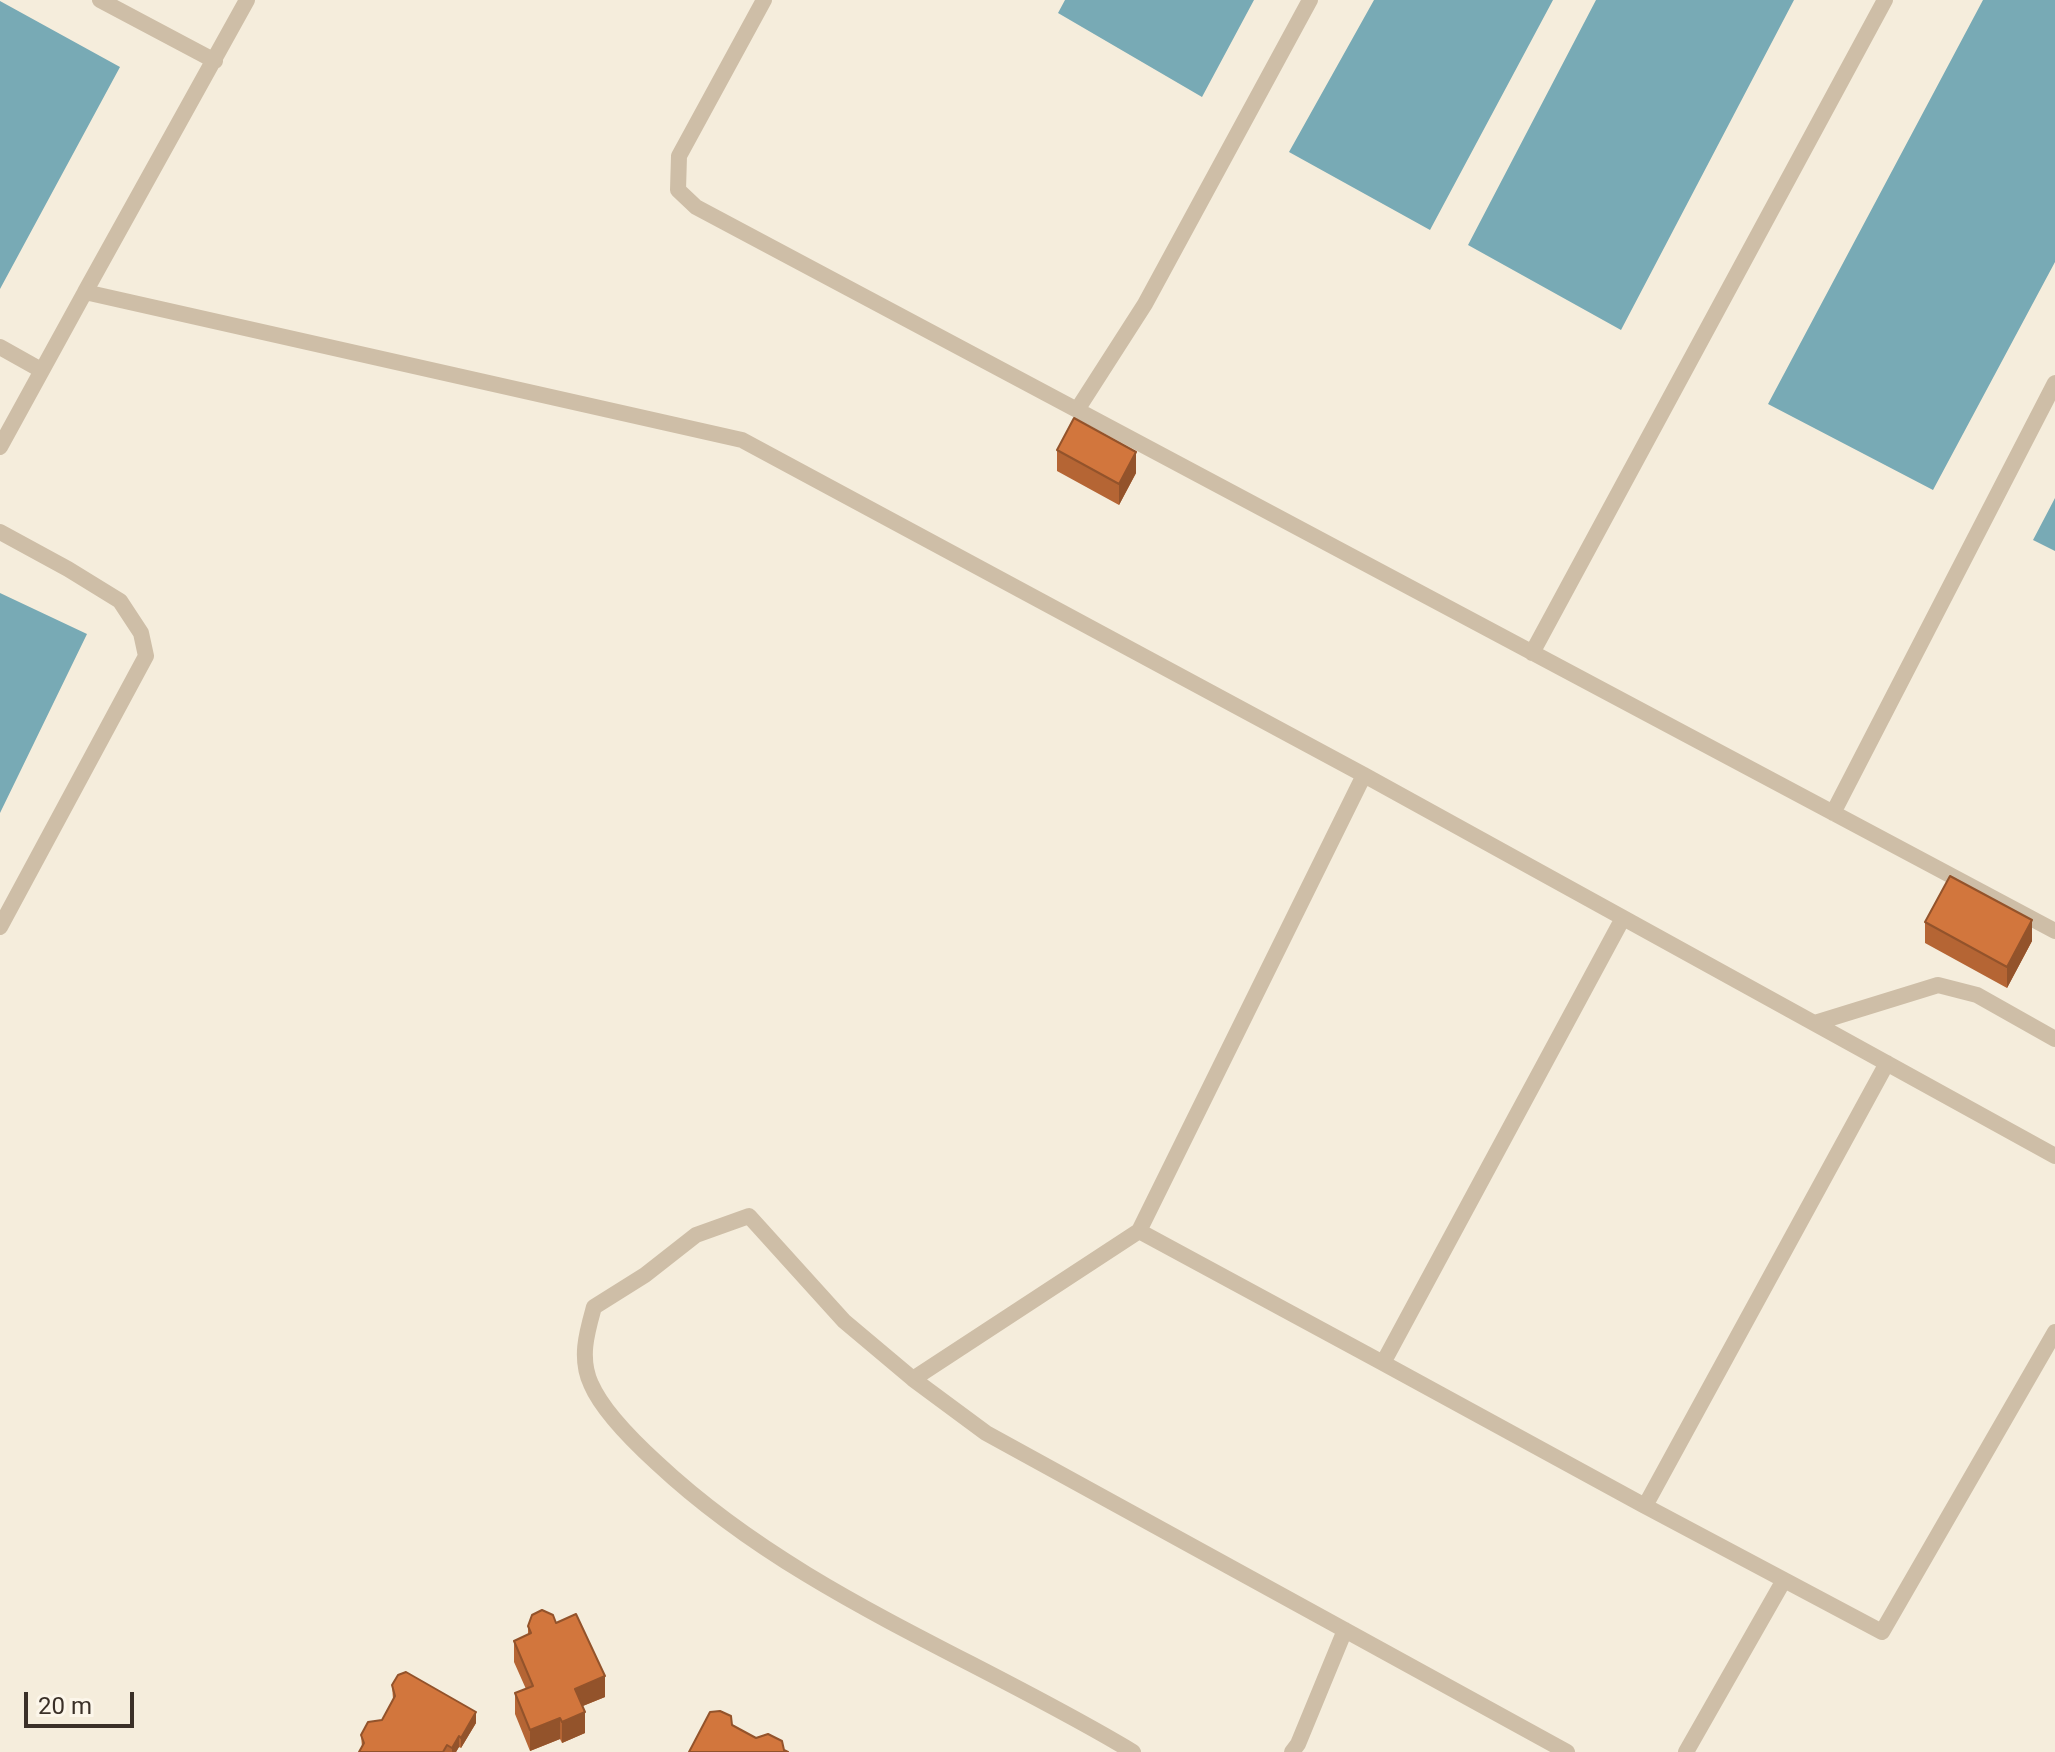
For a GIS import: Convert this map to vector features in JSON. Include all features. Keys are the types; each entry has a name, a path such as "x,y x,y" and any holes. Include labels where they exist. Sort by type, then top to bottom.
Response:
{"lane":[{"path":"100,0 215,61"},
{"path":"0,447 247,0"},
{"path":"764,0 679,156 678,190 696,207 2055,931"},
{"path":"1077,410 1145,304 1310,0"},
{"path":"1532,653 1885,0"},
{"path":"85,292 742,440 1364,775 2055,1156"},
{"path":"0,347 41,370"},
{"path":"1833,813 2055,383"},
{"path":"0,532 120,601 141,633 146,656 0,927"},
{"path":"913,1379 1139,1231 1364,775"},
{"path":"1383,1363 1623,918"},
{"path":"1815,1023 1938,985 1977,995 2055,1039"},
{"path":"1645,1506 1887,1063"},
{"path":"1133,1752 812,1579 698,1502 626,1433 590,1383 583,1346 594,1307 645,1275 696,1235 749,1216 844,1321 913,1379 986,1433 1567,1752"},
{"path":"1139,1231 1882,1632 2055,1332"},
{"path":"1686,1752 1784,1580"},
{"path":"1292,1752 1345,1630"}],"water":[{"path":"1065,0 1254,0 1202,97 1058,13"},
{"path":"1374,0 1553,0 1430,230 1289,152"},
{"path":"1596,0 1794,0 1621,330 1468,245"},
{"path":"1983,0 2055,0 2055,262 1933,490 1768,404"},
{"path":"0,1 120,67 0,289"},
{"path":"2055,498 2055,551 2033,540"},
{"path":"0,593 87,634 0,813"}],"building":[{"path":"1074,418 1136,452 1119,484 1057,450"},
{"path":"1950,876 2032,920 2007,967 1925,922"},
{"path":"542,1610 553,1615 556,1623 576,1614 605,1676 575,1689 585,1712 530,1730 515,1693 533,1686 514,1641 531,1633 528,1626 532,1615"},
{"path":"406,1672 476,1712 461,1738 459,1736 452,1748 447,1745 443,1752 359,1752 364,1743 361,1735 368,1722 382,1720 395,1696 392,1685 398,1675"},
{"path":"720,1711 731,1716 732,1725 756,1738 768,1734 782,1741 784,1750 788,1752 689,1752 710,1712"}]}
